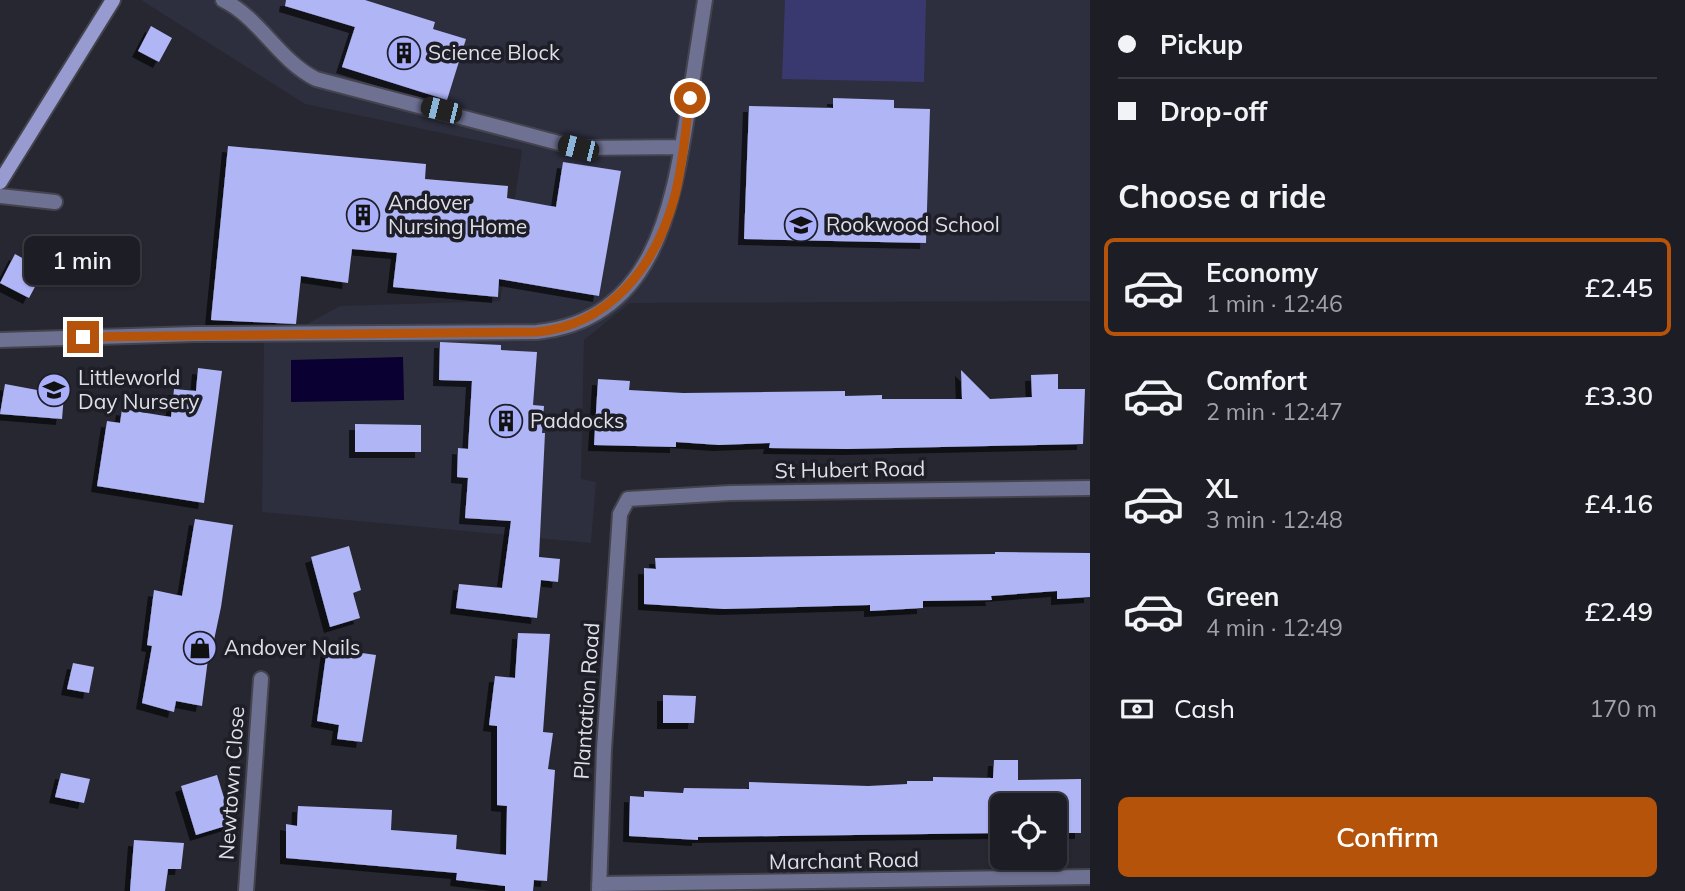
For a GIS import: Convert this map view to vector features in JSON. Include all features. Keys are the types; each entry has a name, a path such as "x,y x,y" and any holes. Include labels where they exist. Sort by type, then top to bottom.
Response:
{"main road":[{"path":"0,182 113,0"}],"street":[{"path":"223,0 248,16 298,70 316,79 578,148 682,147"},
{"path":"0,340 562,330 593,316 627,290 646,262 674,199 705,0"},
{"path":"0,196 55,201"},
{"name":"St Hubert Road","path":"620,514 623,505 635,497 1090,488"},
{"name":"Plantation Road","path":"599,888 604,749 620,514"},
{"name":"Newtown Close","path":"246,891 261,678"},
{"name":"Marchant Road","path":"599,888 1090,877"}],"shaded area":[{"name":"Rookwood School","path":"141,0 1090,0 1090,301 630,303 584,340 581,479 596,482 591,543 262,512 264,334 296,330 340,306 500,301 522,150 305,104"},
{"path":"785,0 926,0 924,82 782,79"},
{"path":"403,357 404,400 291,402 291,360"}],"building":[{"name":"Science Block","path":"286,0 365,0 435,22 433,29 466,39 447,100 342,67 355,27 285,6"},
{"path":"151,26 172,38 159,62 138,51"},
{"path":"833,98 894,100 894,108 930,109 926,243 744,239 749,106 833,108"},
{"name":"Andover Nursing Home","path":"228,146 426,164 425,179 508,186 507,198 556,207 563,162 621,171 599,296 499,279 498,297 393,287 397,253 352,249 348,283 301,276 296,324 211,320"},
{"path":"15,254 44,270 29,298 0,283"},
{"path":"440,342 501,345 501,350 537,352 533,405 544,406 542,433 545,433 539,557 560,559 558,582 541,580 537,618 456,608 459,584 502,588 511,521 465,518 468,478 457,477 458,448 468,449 472,381 439,380"},
{"path":"198,368 222,371 204,503 97,486 107,421 120,423 122,409 171,417 174,389 196,391"},
{"path":"961,370 990,399 1032,397 1031,375 1058,374 1058,389 1085,389 1083,444 847,449 769,448 770,443 719,445 676,442 676,447 594,445 598,379 630,381 629,390 683,393 845,391 845,396 882,395 882,399 962,399"},
{"path":"5,384 64,395 62,419 0,414"},
{"path":"355,424 421,425 421,452 355,452"},
{"path":"195,519 233,525 202,706 176,701 174,712 142,703 152,646 147,645 154,590 182,596"},
{"path":"349,546 361,590 353,593 360,618 330,627 311,557"},
{"path":"1090,553 1090,597 1057,599 1057,591 991,596 992,600 923,601 923,608 870,611 870,605 724,609 644,604 644,568 656,569 655,558"},
{"path":"518,633 550,634 543,732 553,733 548,769 555,770 547,881 534,880 533,891 505,891 505,886 456,880 457,873 286,858 286,824 297,826 298,806 392,810 391,830 457,835 456,849 506,855 507,806 497,805 497,726 489,725 495,676 515,678"},
{"path":"327,648 376,655 362,742 337,739 339,725 317,721"},
{"path":"73,663 94,667 89,693 67,689"},
{"path":"663,695 696,696 694,723 663,723"},
{"path":"994,760 1018,760 1018,780 1081,779 1081,833 1067,833 1067,793 990,793 990,833 698,837 698,840 629,836 630,796 644,797 644,791 683,793 684,788 749,789 749,782 868,786 933,781 933,777 993,778"},
{"path":"61,773 90,779 84,803 55,797"},
{"path":"217,775 232,824 196,835 181,786"},
{"path":"134,840 184,843 181,869 168,869 165,891 130,891"}],"place":[{"name":"Science Block","path":"404,53"},
{"name":"Andover Nursing Home","path":"363,215"},
{"name":"Rookwood School","path":"801,225"},
{"name":"Littleworld Day Nursery","path":"54,390"},
{"name":"Paddocks","path":"506,421"},
{"name":"Andover Nails","path":"200,648"}],"route":[{"path":"83,337 562,330 593,316 627,290 646,262 674,199 690,98"}]}
